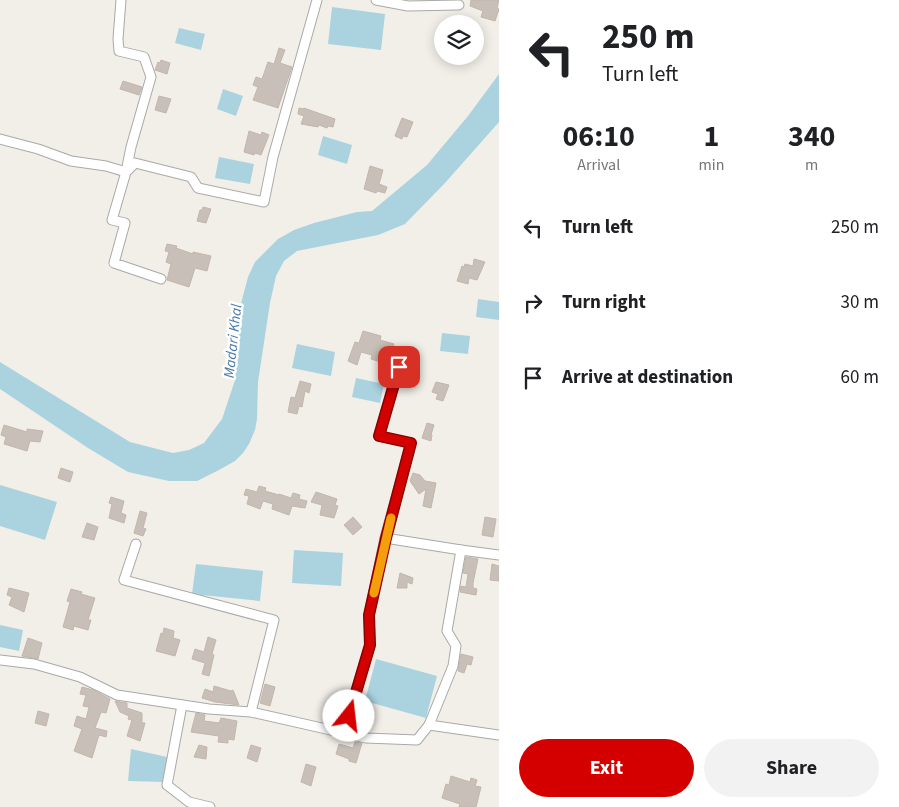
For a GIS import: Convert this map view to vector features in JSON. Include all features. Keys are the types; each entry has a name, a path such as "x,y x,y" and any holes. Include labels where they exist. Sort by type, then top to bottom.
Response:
{"street":[{"path":"121,0 119,51 144,57 151,77 112,220 125,223 114,263 161,279"},
{"path":"126,172 135,164 191,177 198,188 264,202 273,157 317,0"},
{"path":"376,0 408,6 459,5"},
{"path":"0,139 38,149 71,161 106,166 126,172"},
{"path":"344,733 370,645 369,615 386,538 411,443 379,436 399,367"},
{"path":"386,538 499,555"},
{"path":"136,544 124,580 274,620 250,712"},
{"path":"0,660 34,664 80,677 117,695 209,709 250,712 366,738 417,740 429,725 453,666 456,646 447,631 461,550"},
{"path":"182,705 167,784 189,802 210,807"},
{"path":"429,725 499,735"}],"water":[{"path":"332,7 385,14 381,50 328,44"},
{"path":"179,28 205,34 201,50 175,43"},
{"path":"499,74 499,122 445,183 405,224 378,235 297,251 284,261 276,276 270,303 258,382 255,430 249,444 235,461 197,481 169,481 128,472 88,448 0,389 0,362 130,442 173,453 189,450 204,443 222,419 235,380 239,311 248,277 255,262 278,239 294,230 357,212 372,211 427,165 468,116"},
{"path":"223,89 243,96 236,116 217,109"},
{"path":"323,136 352,145 347,164 318,155"},
{"path":"219,157 254,164 250,184 215,178"},
{"path":"478,299 499,302 499,320 476,317"},
{"path":"442,333 470,336 468,354 440,351"},
{"path":"297,344 335,352 331,376 292,368"},
{"path":"356,378 384,384 380,403 352,397"},
{"path":"0,485 57,502 45,540 0,526"},
{"path":"294,550 343,553 341,586 292,583"},
{"path":"196,564 263,571 260,601 192,594"},
{"path":"0,625 23,630 19,651 0,647"},
{"path":"376,659 437,676 426,718 365,701"},
{"path":"131,749 167,757 164,782 128,781"}],"building":[{"path":"471,0 499,0 497,8 499,9 495,21 484,18 484,15 482,15 483,11 470,6"},
{"path":"279,48 285,50 280,63 292,67 278,108 253,100 258,87 253,85 256,77 262,79 268,62 274,64"},
{"path":"161,60 170,63 167,74 155,70 158,62 160,63"},
{"path":"123,81 142,87 139,95 120,89"},
{"path":"159,96 171,99 166,113 155,110"},
{"path":"299,108 335,119 333,127 328,126 327,128 319,125 318,127 301,124 304,116 298,114"},
{"path":"402,118 413,122 407,137 403,136 402,139 395,136"},
{"path":"249,131 261,135 262,132 269,135 261,155 244,152"},
{"path":"370,166 383,170 379,184 387,187 385,193 377,191 376,193 364,189"},
{"path":"203,207 211,209 206,223 197,221 200,210"},
{"path":"167,244 177,246 176,248 193,254 193,252 211,256 207,271 195,268 189,287 167,280 171,264 166,262 169,252 165,251"},
{"path":"474,259 485,262 477,280 469,278 468,284 457,281 462,266 464,267 465,264 473,266"},
{"path":"363,331 381,336 380,340 394,344 393,346 402,349 399,361 393,360 390,370 380,367 381,362 371,359 372,355 361,352 357,365 348,361 355,342 359,343"},
{"path":"300,381 311,384 309,393 305,391 302,407 299,406 297,414 288,412 291,397 295,398"},
{"path":"436,382 449,385 443,401 436,399 438,394 432,392"},
{"path":"427,423 434,425 431,441 422,438"},
{"path":"4,425 27,432 27,429 43,431 40,442 30,441 27,451 4,444 6,437 1,435"},
{"path":"61,468 73,472 70,482 58,478"},
{"path":"413,473 420,475 425,481 436,483 431,508 423,506 426,489 419,494 410,481"},
{"path":"259,486 266,488 265,491 291,498 293,493 300,495 299,499 307,501 305,508 292,506 289,515 272,509 273,504 263,501 260,509 247,504 249,496 244,495 246,489 257,492"},
{"path":"316,492 337,499 335,505 338,506 334,518 320,515 322,505 311,502"},
{"path":"111,497 124,501 121,513 126,515 124,523 109,518 112,504 109,503"},
{"path":"140,511 147,513 143,528 146,529 143,536 134,533"},
{"path":"353,517 362,527 353,535 344,525"},
{"path":"485,517 496,519 493,537 482,535"},
{"path":"87,523 98,527 94,540 82,537"},
{"path":"466,557 478,559 473,583 473,588 477,589 476,595 460,592 461,586 466,587 468,574 463,573"},
{"path":"492,564 499,566 499,581 490,580"},
{"path":"400,573 413,578 412,584 407,582 407,588 397,588"},
{"path":"9,588 29,593 24,612 9,605 12,597 7,595"},
{"path":"71,589 95,598 88,620 91,620 88,630 74,626 73,630 63,627 70,602 67,601"},
{"path":"164,628 174,631 173,638 180,640 175,656 156,651"},
{"path":"208,637 216,640 209,676 202,674 205,663 192,659 195,649 204,652"},
{"path":"28,638 42,643 38,659 22,656"},
{"path":"461,654 473,657 471,665 467,664 464,673 458,671"},
{"path":"265,684 275,687 270,706 260,703"},
{"path":"214,686 233,690 239,705 215,702 202,698 205,689 213,692"},
{"path":"82,687 93,690 110,699 106,713 101,712 95,728 107,731 106,737 99,735 92,758 74,751 82,729 74,726 77,716 86,719 89,707 83,706 86,695 80,694"},
{"path":"115,701 127,703 127,708 142,713 142,723 145,723 140,741 127,736 132,720 128,719 129,716 120,712"},
{"path":"38,711 49,714 46,726 35,723"},
{"path":"196,713 205,715 204,721 219,723 221,718 237,721 234,740 228,739 228,743 218,742 219,736 191,732"},
{"path":"355,742 362,743 356,763 336,754 339,744 353,748"},
{"path":"199,745 207,747 206,759 194,757"},
{"path":"251,745 261,748 257,762 247,758"},
{"path":"306,764 316,767 311,786 301,782"},
{"path":"451,776 470,782 471,778 477,780 475,786 481,787 476,807 459,807 460,804 442,798 446,784 449,785"}],"slow traffic":[{"path":"374,593 391,518"}],"route":[{"path":"349,716 370,645 369,615 386,538 411,443 379,436 399,367"}],"water label":[{"name":"Madari Khal","path":"233,341"}]}
